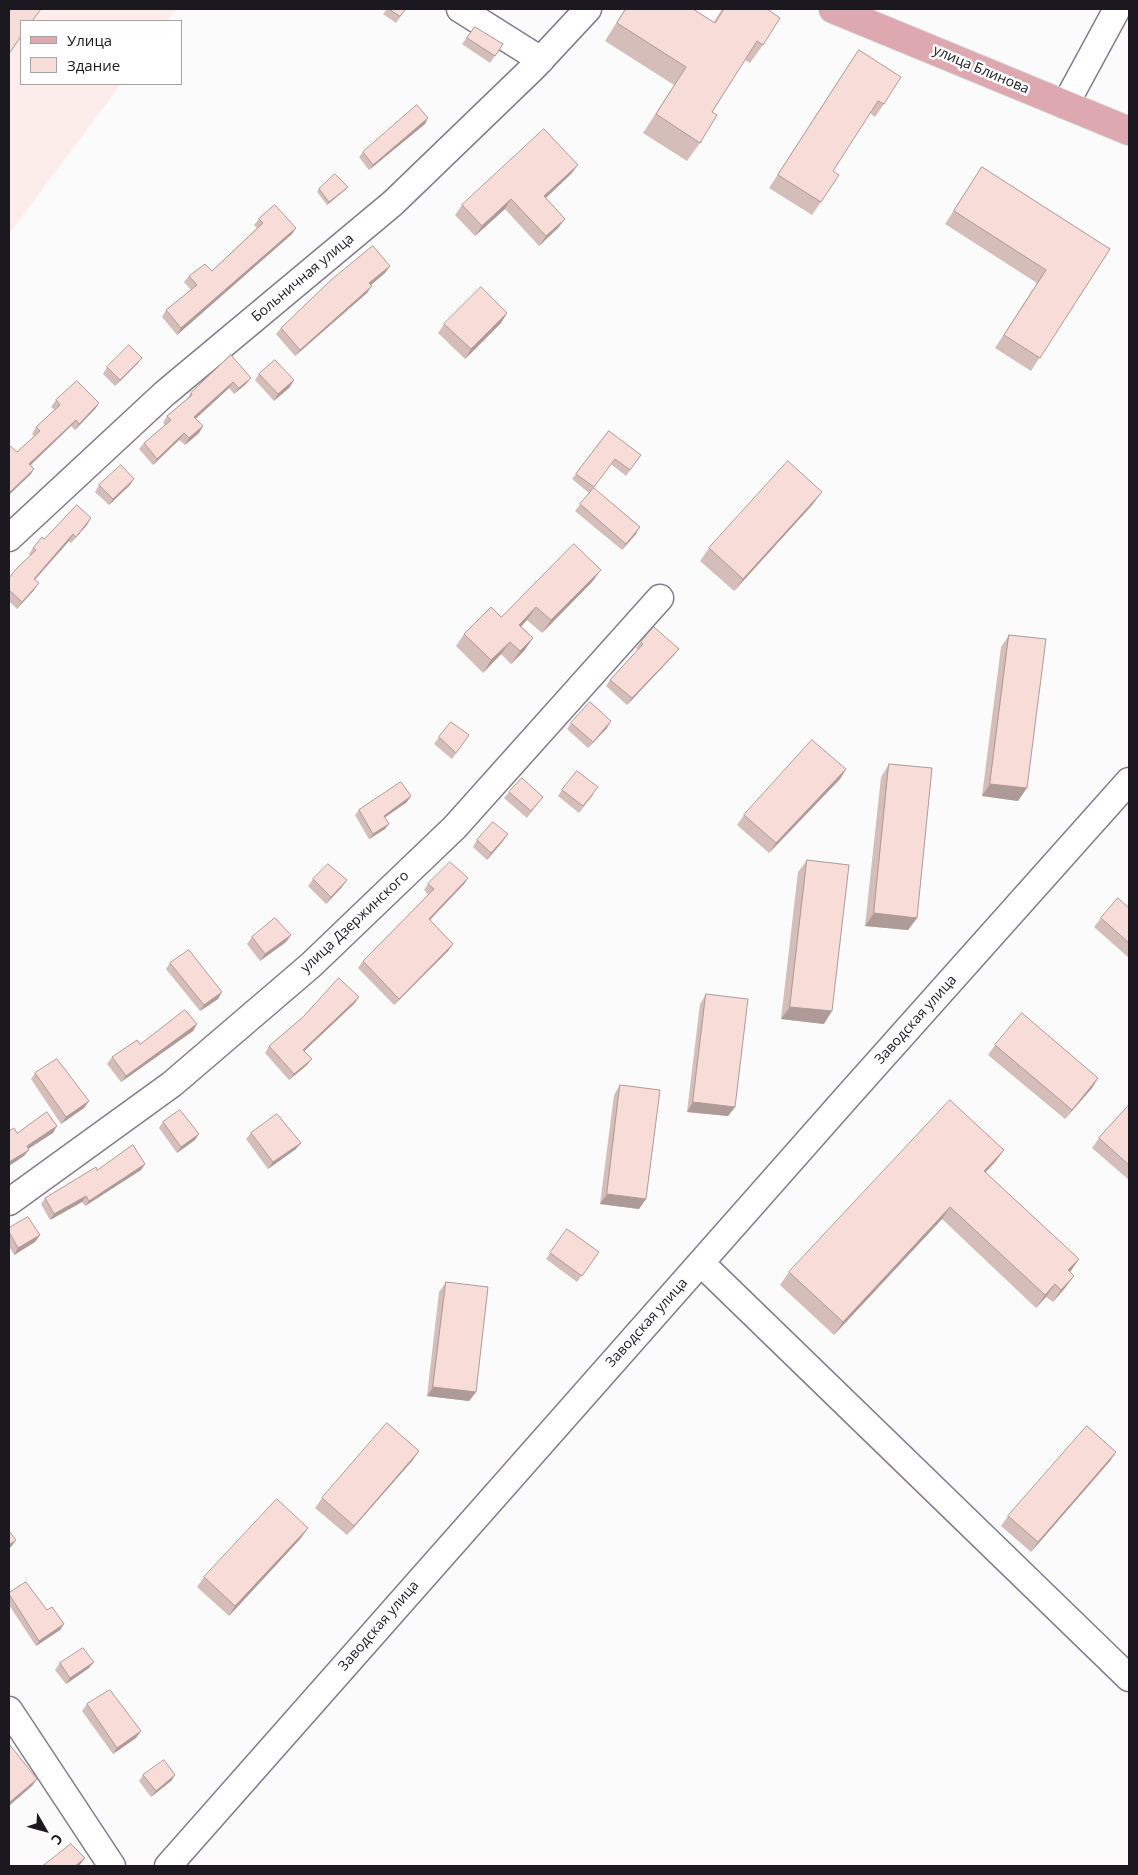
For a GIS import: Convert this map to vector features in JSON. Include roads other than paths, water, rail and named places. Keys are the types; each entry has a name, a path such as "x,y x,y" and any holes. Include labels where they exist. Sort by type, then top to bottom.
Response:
{"main road":[{"name":"улица Блинова","path":"833,9 1129,131"}],"street":[{"path":"460,9 541,60"},
{"name":"Больничная улица","path":"9,538 164,394 393,203 541,60 588,9"},
{"path":"1065,105 1117,9"},
{"name":"улица Дзержинского","path":"9,1202 172,1084 311,965 455,827 660,598"},
{"name":"Заводская улица","path":"168,1866 1129,781"},
{"path":"701,1263 1129,1678"},
{"path":"9,1710 112,1866"}]}
